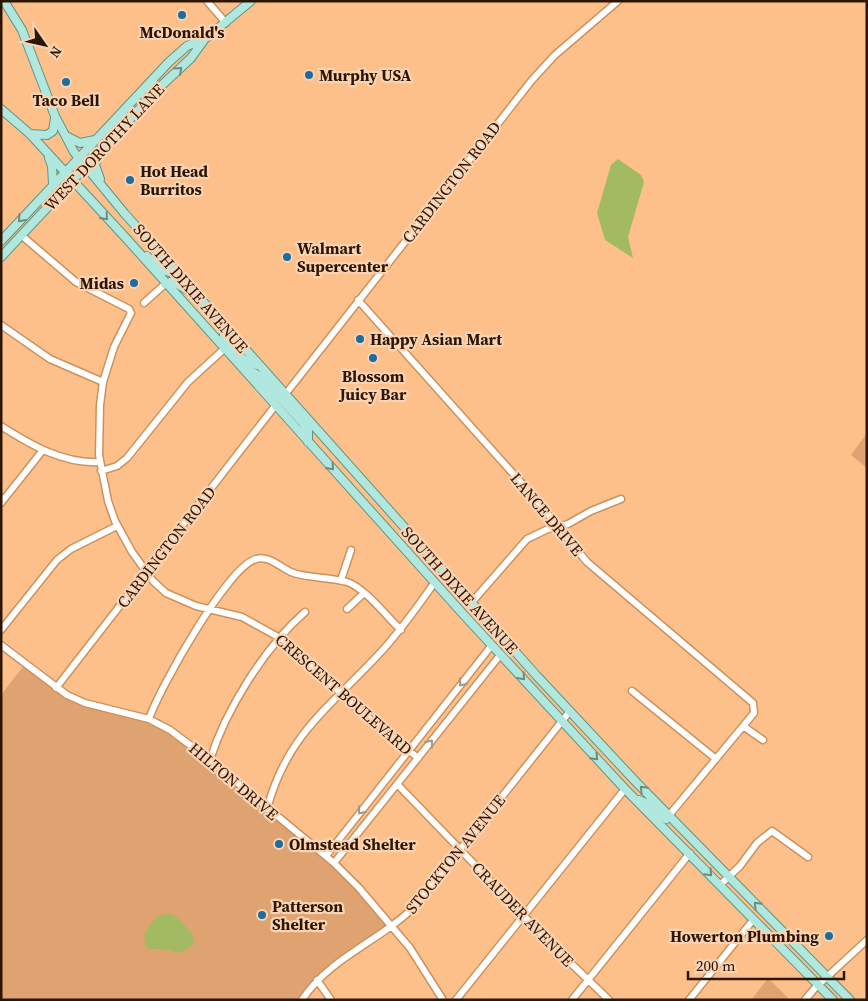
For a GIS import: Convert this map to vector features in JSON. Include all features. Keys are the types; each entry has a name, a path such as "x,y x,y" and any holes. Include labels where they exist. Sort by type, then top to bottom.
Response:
{"main road":[{"name":"SOUTH DIXIE AVENUE","path":"4,1 22,30 55,116 64,135 79,158 284,396 667,818 728,876 850,1000"},
{"name":"WEST DOROTHY LANE","path":"1,241 129,103 186,46 206,38 252,1"},
{"name":"WEST DOROTHY LANE","path":"1,257 160,87 191,58 206,38"},
{"name":"SOUTH DIXIE AVENUE","path":"1,109 30,134 125,237 165,284 562,721 753,920 833,1000"},
{"path":"30,134 47,135 53,132 55,116"},
{"path":"64,135 80,143 95,140"},
{"path":"46,151 52,166 53,184"},
{"path":"100,152 95,165 102,185"},
{"path":"125,237 160,269 169,272 175,269"},
{"path":"165,284 173,281 200,298"},
{"path":"220,322 224,332 224,349 230,346 244,360 259,365"},
{"path":"240,366 256,372 284,396 308,431 308,442"},
{"path":"635,798 650,805 667,818 686,842 692,855"}],"street":[{"path":"206,1 226,23"},
{"name":"CARDINGTON ROAD","path":"284,396 532,80 562,49 618,1"},
{"name":"CRESCENT BOULEVARD","path":"21,236 76,282 129,309 131,315 114,347 103,382 100,405 100,462 108,501 117,526 146,572 159,587 174,597 210,610 242,617 281,638 309,661 339,693 418,758"},
{"path":"144,303 165,284"},
{"name":"LANCE DRIVE","path":"358,300 596,571 755,706 754,713 744,726"},
{"path":"1,325 50,359 103,382"},
{"path":"101,471 117,466 127,458 188,382 224,349"},
{"name":"CARDINGTON ROAD","path":"56,688 276,406"},
{"path":"1,426 42,450 69,460 100,462"},
{"path":"1,503 42,450"},
{"path":"472,602 527,539 542,531 568,524 591,511 621,499"},
{"path":"1,630 57,560 72,549 117,526"},
{"path":"341,580 351,550"},
{"path":"149,719 182,653 210,610 240,570 258,558 268,560 293,573 350,582 364,593 401,630"},
{"path":"267,809 282,766 296,742 339,693 378,656 401,630 435,582"},
{"path":"348,609 364,593"},
{"path":"210,760 234,707 257,669 281,638 305,612"},
{"name":"HILTON DRIVE","path":"1,645 56,688 85,703 149,719 180,737 210,760 326,856 366,894 410,948 443,1000"},
{"path":"326,856 492,645"},
{"path":"334,863 501,654"},
{"path":"632,691 716,759"},
{"name":"STOCKTON AVENUE","path":"302,1000 317,980 341,960 392,926 416,905 570,711"},
{"path":"667,818 744,726 763,740"},
{"name":"CRAUDER AVENUE","path":"397,784 609,1000"},
{"path":"456,1000 625,788"},
{"path":"720,885 740,866 757,843 772,831 808,857"},
{"path":"572,1000 692,855"},
{"path":"689,1000 753,920"},
{"path":"805,1000 818,985 867,940"},
{"path":"317,980 330,1000"}],"shaded area":[{"path":"618,159 641,175 644,182 628,237 633,258 605,240 597,213 611,165"},
{"path":"867,433 867,468 851,455"},
{"path":"25,664 67,695 159,723 334,863 392,926 341,960 302,1000 1,1000 1,695"},
{"path":"172,914 179,919 194,937 193,945 180,953 165,949 148,949 145,945 146,931 159,915"},
{"path":"768,978 790,1000 751,1000"}],"place":[{"name":"McDonald's","path":"182,15"},
{"name":"Murphy USA","path":"309,75"},
{"name":"Taco Bell","path":"66,82"},
{"name":"Hot Head Burritos","path":"130,180"},
{"name":"Walmart Supercenter","path":"287,257"},
{"name":"Midas","path":"134,283"},
{"name":"Happy Asian Mart","path":"360,339"},
{"name":"Blossom Juicy Bar","path":"373,358"},
{"name":"Olmstead Shelter","path":"279,844"},
{"name":"Patterson Shelter","path":"262,915"},
{"name":"Howerton Plumbing","path":"829,936"}]}
